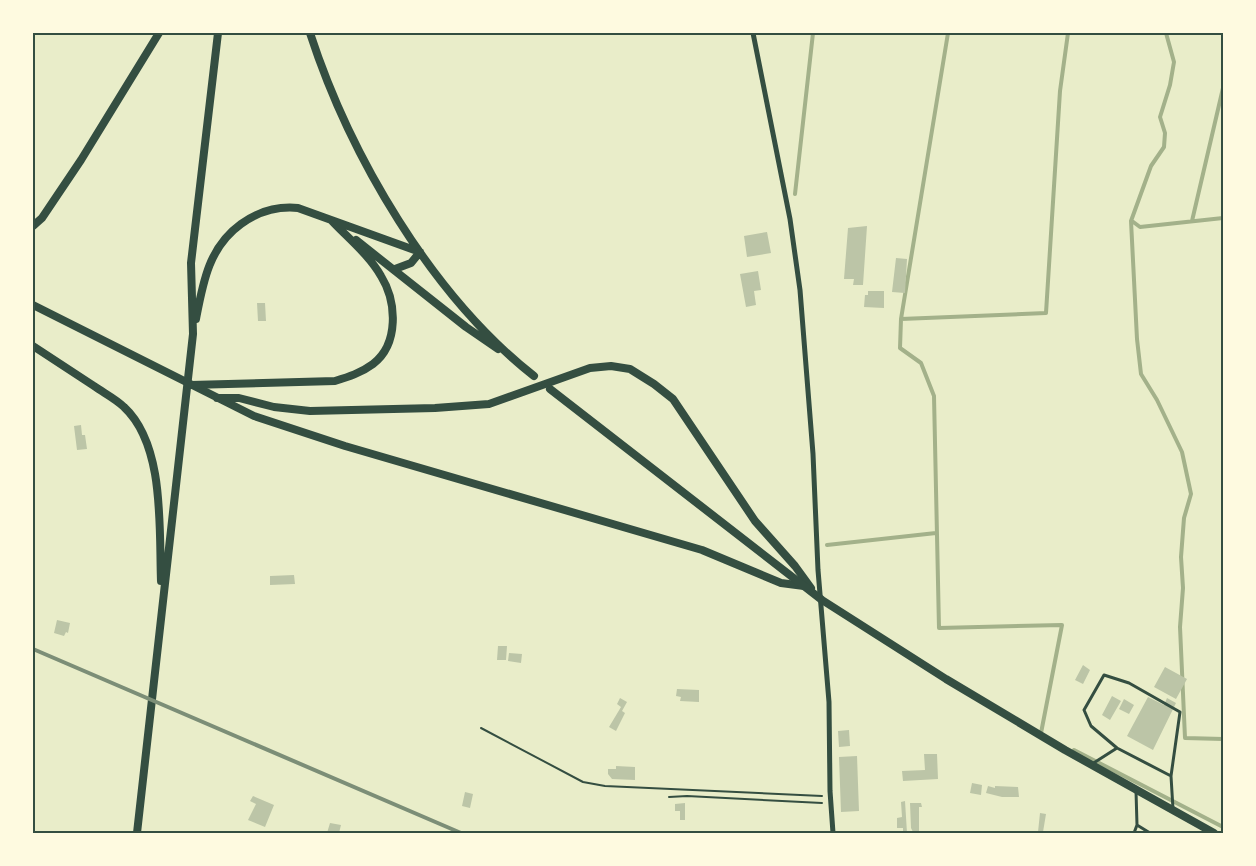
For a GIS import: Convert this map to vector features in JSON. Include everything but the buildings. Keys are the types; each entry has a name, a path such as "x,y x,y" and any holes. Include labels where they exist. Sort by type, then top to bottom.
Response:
{"main road":[{"path":"33,226 42,218 81,160 159,33"},
{"path":"193,334 190,262 218,33"},
{"path":"310,33 337,103 361,155 420,252 460,303 514,360"},
{"path":"137,833 193,334 204,279 211,261 217,249 234,229 263,211 286,207 313,212 420,252"},
{"path":"332,221 466,327 534,376"},
{"path":"191,385 335,381 356,375 374,363 389,343 393,317 390,294 381,275 364,253 332,221"},
{"path":"395,269 411,263 420,252"},
{"path":"33,305 254,416 300,432 702,550 781,583 804,586"},
{"path":"33,346 123,406 138,422 147,438 153,458 158,513 162,608"},
{"path":"216,398 239,398 274,407 310,411 435,408 489,404 576,372 611,366 630,369 674,399 755,521 795,566 818,597"},
{"path":"550,389 818,597 946,679 1090,765 1214,833"}],"street":[{"path":"753,33 790,219 800,290 813,454 818,597 823,627 829,702 833,833"}],"lane":[{"path":"1171,776 1117,748 1091,726 1084,710 1104,675 1129,683 1180,712 1171,776 1173,810"},
{"path":"1090,765 1117,748"},
{"path":"1134,833 1137,825 1136,790"},
{"path":"1137,825 1150,833"}],"path":[{"path":"481,728 583,782 605,786 831,795"},
{"path":"669,797 831,803"}],"waterway":[{"path":"795,194 813,33"},
{"path":"948,33 901,319 900,348 921,363 934,396 939,628 1062,625 1041,733"},
{"path":"901,319 1046,313 1060,91 1068,33"},
{"path":"1166,33 1174,62 1160,117 1165,133 1164,147 1151,166 1131,221 1137,339 1141,374 1157,400 1182,452 1191,494 1184,518 1181,557 1183,588 1180,627 1185,738 1223,739"},
{"path":"1192,221 1223,88"},
{"path":"1132,221 1140,227 1223,218"},
{"path":"827,545 936,533"},
{"path":"1074,750 1223,827"}],"railway":[{"path":"33,649 461,833"}]}
